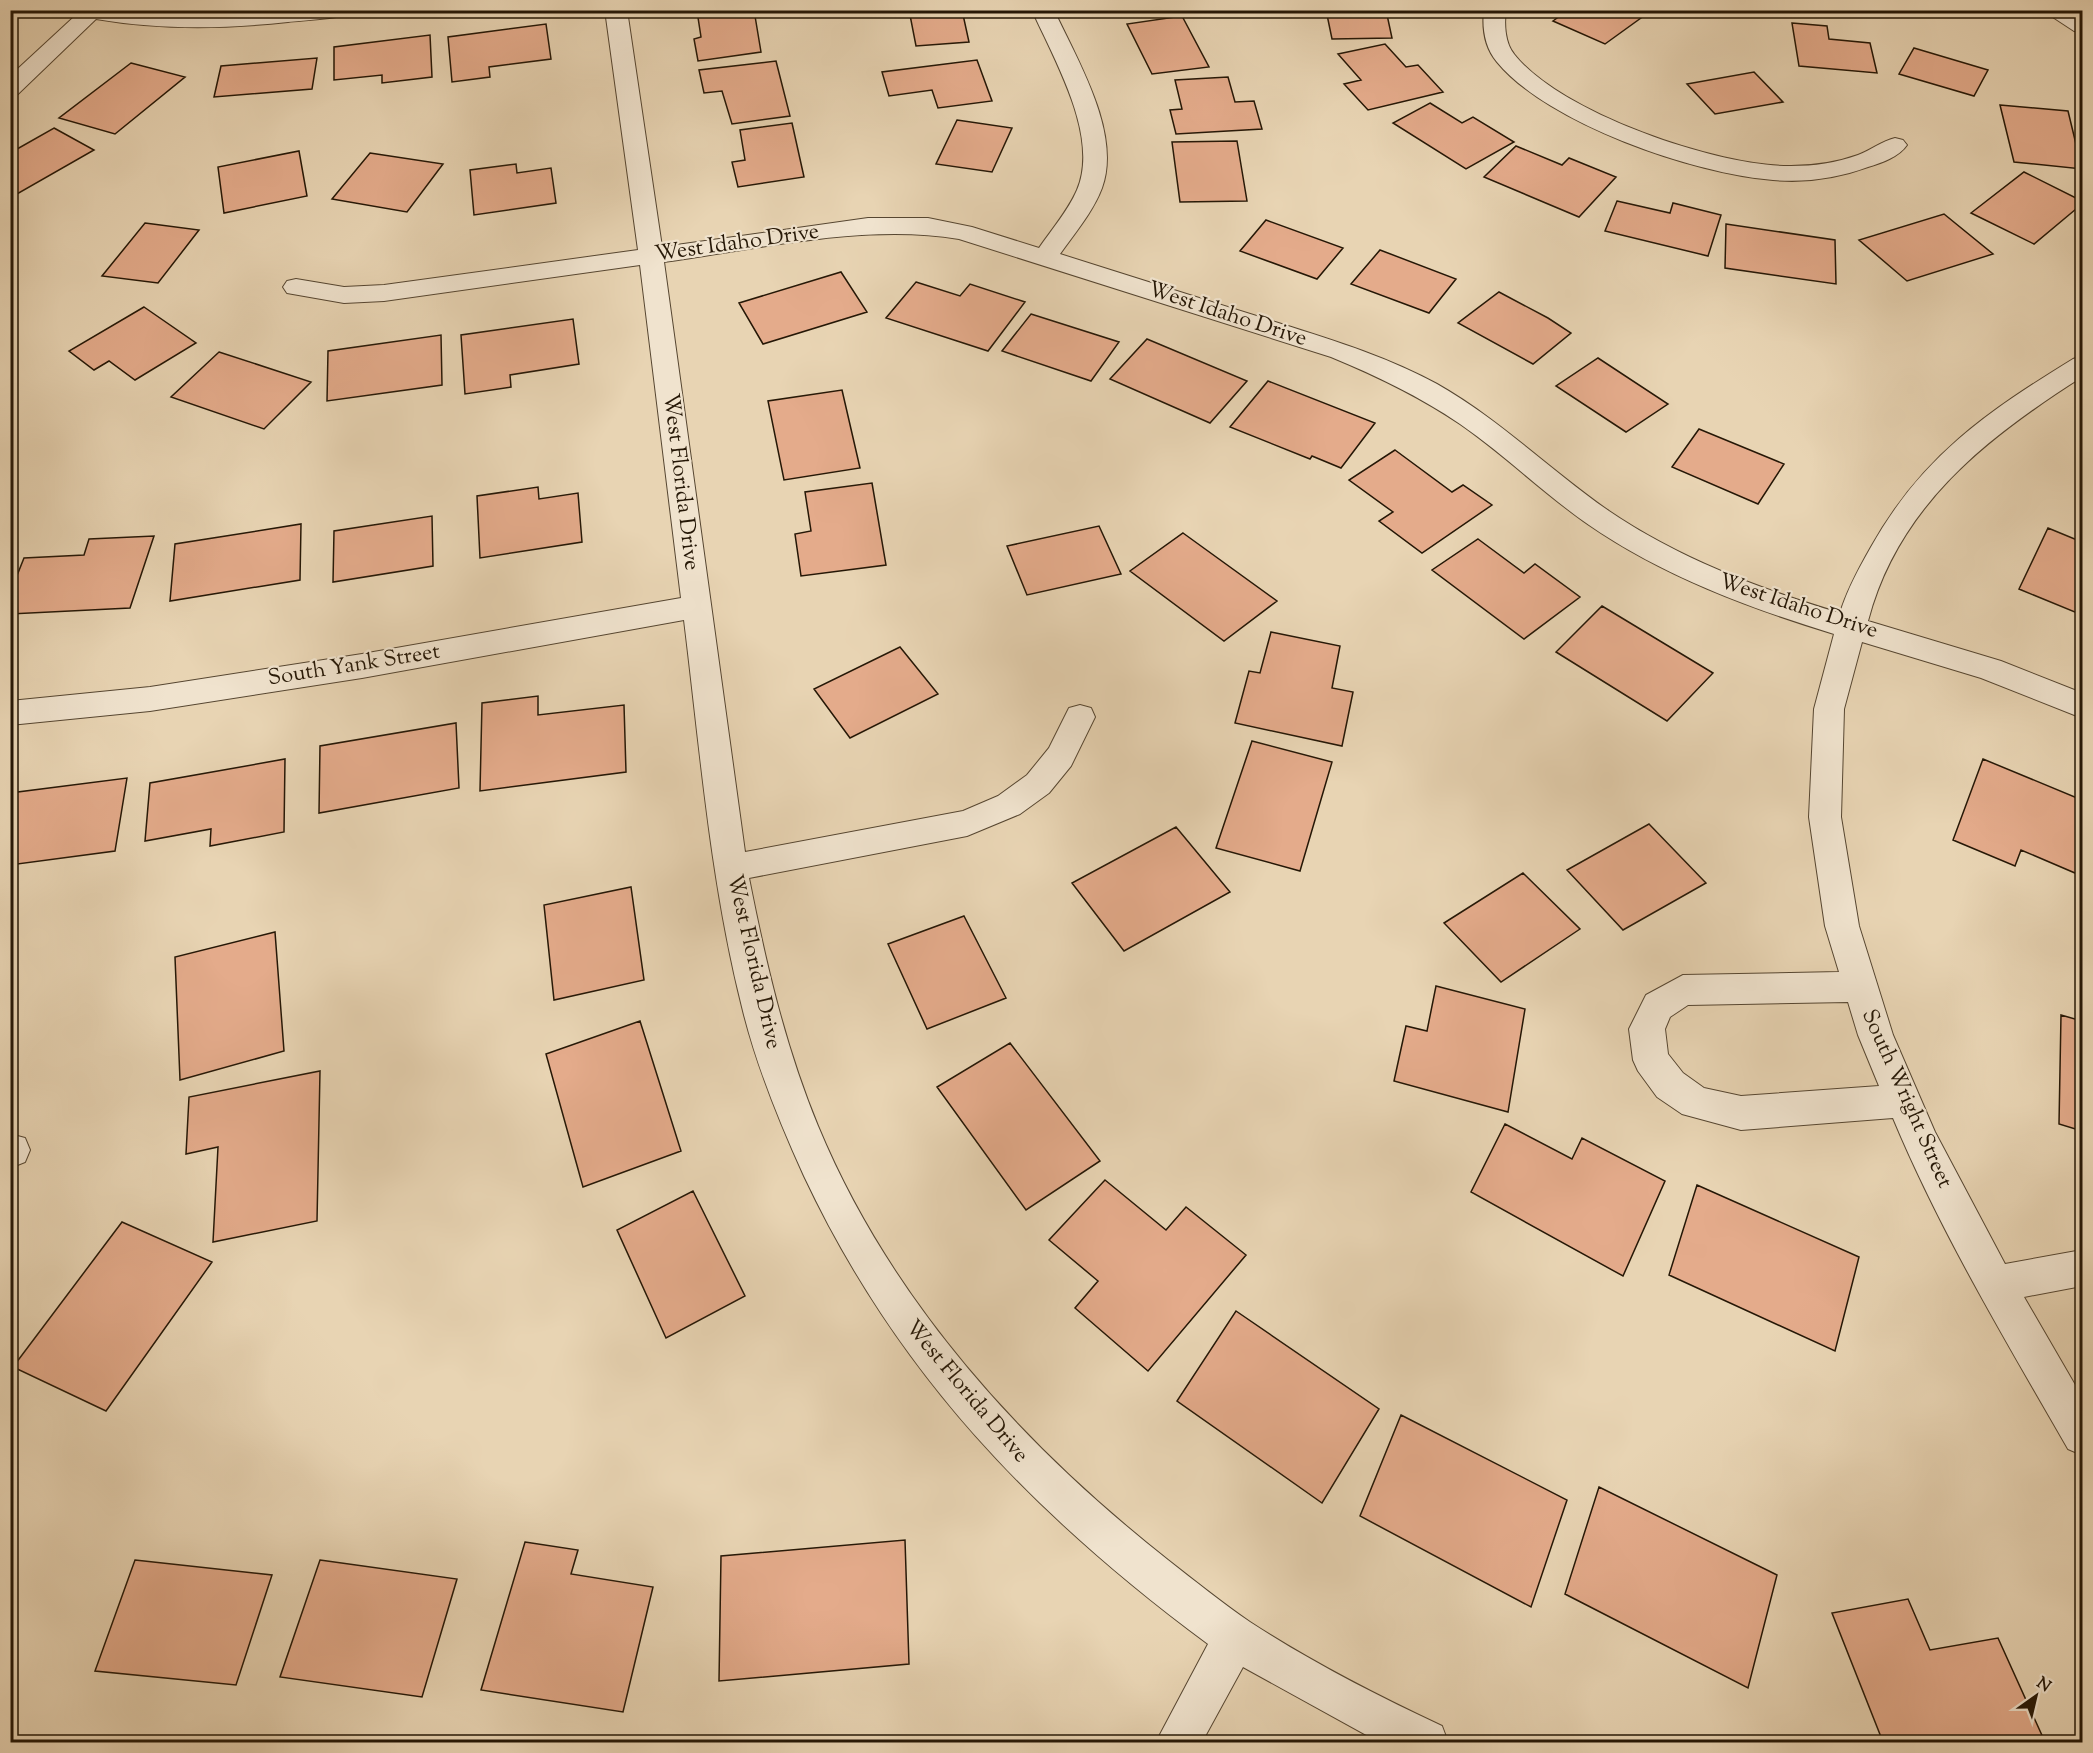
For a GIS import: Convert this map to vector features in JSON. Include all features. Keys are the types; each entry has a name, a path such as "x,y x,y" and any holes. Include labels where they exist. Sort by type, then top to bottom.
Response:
{"street":[{"path":"10,89 87,11 150,19 205,21 280,18 340,10"},
{"name":"West Florida Drive","path":"616,10 651,256 695,607 731,868 750,969 772,1051 819,1170 845,1223 888,1295 938,1363 996,1434 1055,1495 1119,1551 1235,1638 1365,1713 1426,1743"},
{"path":"1043,10 1084,105 1096,149 1091,186 1079,209 1045,257"},
{"path":"1495,10 1493,22 1504,57 1544,92 1587,115 1682,154 1741,169 1774,174 1805,173 1857,164 1895,145"},
{"path":"2052,10 2082,26"},
{"name":"West Idaho Drive","path":"296,287 344,295 384,293 868,226 928,226 963,232 1340,351 1387,370 1428,391 1472,419 1599,518 1667,559 1786,608 1990,669 2082,706"},
{"name":"South Wright Street","path":"2081,1430 1995,1284 1924,1149 1886,1065 1858,987 1834,891 1824,788 1824,740 1829,699 1849,625 1871,569 1888,537 1935,478 1963,449 1993,425 2082,365"},
{"name":"South Yank Street","path":"10,713 174,695 362,666 695,607"},
{"path":"731,868 967,823 1010,805 1038,784 1060,757 1080,717"},
{"path":"1858,987 1683,990 1658,1006 1647,1029 1651,1060 1670,1085 1695,1102 1741,1113 1904,1101"},
{"path":"1995,1284 2082,1268"},
{"path":"1178,1743 1235,1638"}],"building":[{"path":"754,10 761,52 698,61 694,39 701,37 697,11"},
{"path":"909,10 962,10 969,42 916,46"},
{"path":"1117,10 1164,10 1120,17"},
{"path":"1326,10 1386,10 1392,38 1332,39"},
{"path":"1568,10 1652,10 1605,44 1553,21"},
{"path":"1182,16 1209,67 1152,74 1127,24"},
{"path":"1792,23 1827,26 1829,39 1870,43 1877,73 1799,66"},
{"path":"546,24 551,59 489,67 490,77 452,82 448,37"},
{"path":"430,35 432,77 382,83 382,75 334,80 334,47"},
{"path":"1385,44 1406,67 1418,65 1443,92 1368,110 1344,84 1361,80 1338,54"},
{"path":"1914,48 1988,70 1974,96 1899,74"},
{"path":"317,58 312,89 214,97 221,66"},
{"path":"977,60 992,101 938,108 932,90 889,96 882,72"},
{"path":"776,61 790,116 732,124 722,91 704,93 699,70"},
{"path":"131,63 185,77 115,134 59,118"},
{"path":"1754,72 1783,102 1715,114 1687,84"},
{"path":"1228,77 1235,102 1254,101 1262,129 1176,134 1170,110 1182,109 1175,80"},
{"path":"1430,103 1462,123 1473,117 1514,142 1466,169 1393,123"},
{"path":"2000,105 2068,111 2082,169 2014,162"},
{"path":"957,120 1012,128 992,172 936,164"},
{"path":"792,123 804,177 738,187 732,162 745,160 740,130"},
{"path":"54,128 94,150 10,198 10,153"},
{"path":"1237,141 1247,201 1180,202 1172,142"},
{"path":"1516,146 1562,165 1569,158 1616,177 1579,217 1484,177"},
{"path":"299,151 307,196 224,213 218,167"},
{"path":"370,153 443,164 407,212 332,199"},
{"path":"516,164 517,173 551,168 556,203 474,215 470,170"},
{"path":"2024,172 2082,201 2082,204 2034,244 1971,213"},
{"path":"1617,201 1670,213 1673,203 1721,215 1708,256 1605,231"},
{"path":"1944,214 1993,254 1907,281 1859,240"},
{"path":"1266,220 1343,248 1317,279 1240,251"},
{"path":"145,223 199,230 158,283 102,276"},
{"path":"1726,224 1835,240 1836,284 1725,268"},
{"path":"1380,250 1456,279 1429,313 1351,284"},
{"path":"841,272 867,312 763,344 739,303"},
{"path":"916,282 960,296 970,284 1025,302 988,351 886,318"},
{"path":"1499,292 1571,333 1533,364 1458,323"},
{"path":"144,307 196,343 135,380 109,361 94,370 69,351"},
{"path":"1031,314 1119,342 1091,381 1002,351"},
{"path":"573,319 579,364 510,375 511,387 465,394 461,335"},
{"path":"441,335 442,385 327,401 328,351"},
{"path":"1147,339 1247,381 1210,423 1110,379"},
{"path":"219,352 311,382 264,429 171,397"},
{"path":"1598,358 1668,404 1626,432 1556,386"},
{"path":"1268,381 1375,423 1341,468 1312,456 1310,459 1230,427"},
{"path":"842,390 860,468 784,480 768,401"},
{"path":"1699,429 1784,464 1758,504 1672,467"},
{"path":"1395,450 1452,492 1463,485 1492,505 1422,553 1379,521 1393,512 1349,480"},
{"path":"872,483 886,565 801,576 795,534 811,531 805,492"},
{"path":"538,487 539,499 578,493 582,542 480,558 477,496"},
{"path":"432,516 433,566 333,582 334,531"},
{"path":"301,524 300,580 170,601 175,544"},
{"path":"1099,526 1121,574 1027,595 1007,546"},
{"path":"2048,528 2082,542 2082,615 2019,589"},
{"path":"1183,533 1277,601 1224,641 1130,571"},
{"path":"154,536 130,608 10,614 10,593 24,558 84,555 89,539"},
{"path":"1478,539 1524,573 1535,564 1580,597 1524,639 1432,570"},
{"path":"1602,606 1713,673 1667,721 1556,652"},
{"path":"1271,632 1340,646 1332,688 1353,692 1342,746 1235,723 1249,671 1260,673"},
{"path":"900,647 938,694 850,738 814,689"},
{"path":"538,696 538,715 624,705 626,772 480,791 482,703"},
{"path":"456,723 459,788 319,813 320,746"},
{"path":"1252,741 1332,762 1300,871 1216,848"},
{"path":"285,759 284,832 210,846 211,829 145,841 150,783"},
{"path":"1983,759 2082,800 2082,876 2021,850 2015,866 1953,840"},
{"path":"127,778 115,851 10,865 10,793"},
{"path":"1649,824 1706,883 1623,930 1567,870"},
{"path":"1176,827 1230,892 1124,951 1072,883"},
{"path":"1523,873 1580,929 1501,982 1444,923"},
{"path":"631,887 644,980 554,1000 544,905"},
{"path":"964,916 1006,998 927,1029 888,944"},
{"path":"275,932 284,1051 180,1080 175,957"},
{"path":"1436,986 1525,1009 1508,1112 1394,1081 1406,1026 1427,1031"},
{"path":"2061,1015 2082,1021 2082,1131 2059,1124"},
{"path":"640,1021 681,1151 583,1187 546,1054"},
{"path":"1010,1043 1100,1161 1026,1210 937,1087"},
{"path":"320,1071 317,1221 213,1242 218,1147 186,1154 189,1097"},
{"path":"1505,1124 1572,1159 1582,1138 1665,1181 1623,1276 1471,1192"},
{"path":"1105,1180 1166,1230 1186,1207 1246,1255 1148,1371 1075,1308 1098,1281 1049,1240"},
{"path":"1697,1185 1859,1257 1835,1351 1669,1275"},
{"path":"693,1191 745,1296 666,1338 617,1230"},
{"path":"122,1222 212,1262 106,1411 13,1367"},
{"path":"1236,1311 1379,1409 1322,1503 1177,1401"},
{"path":"1401,1415 1567,1500 1531,1607 1360,1516"},
{"path":"1599,1487 1777,1575 1748,1688 1565,1594"},
{"path":"905,1540 909,1664 719,1681 721,1556"},
{"path":"525,1542 578,1550 571,1574 653,1587 623,1712 481,1690"},
{"path":"135,1560 272,1575 236,1685 95,1671"},
{"path":"320,1560 457,1579 422,1697 280,1677"},
{"path":"1908,1599 1930,1650 1998,1638 2045,1742 1883,1742 1832,1613"}]}
